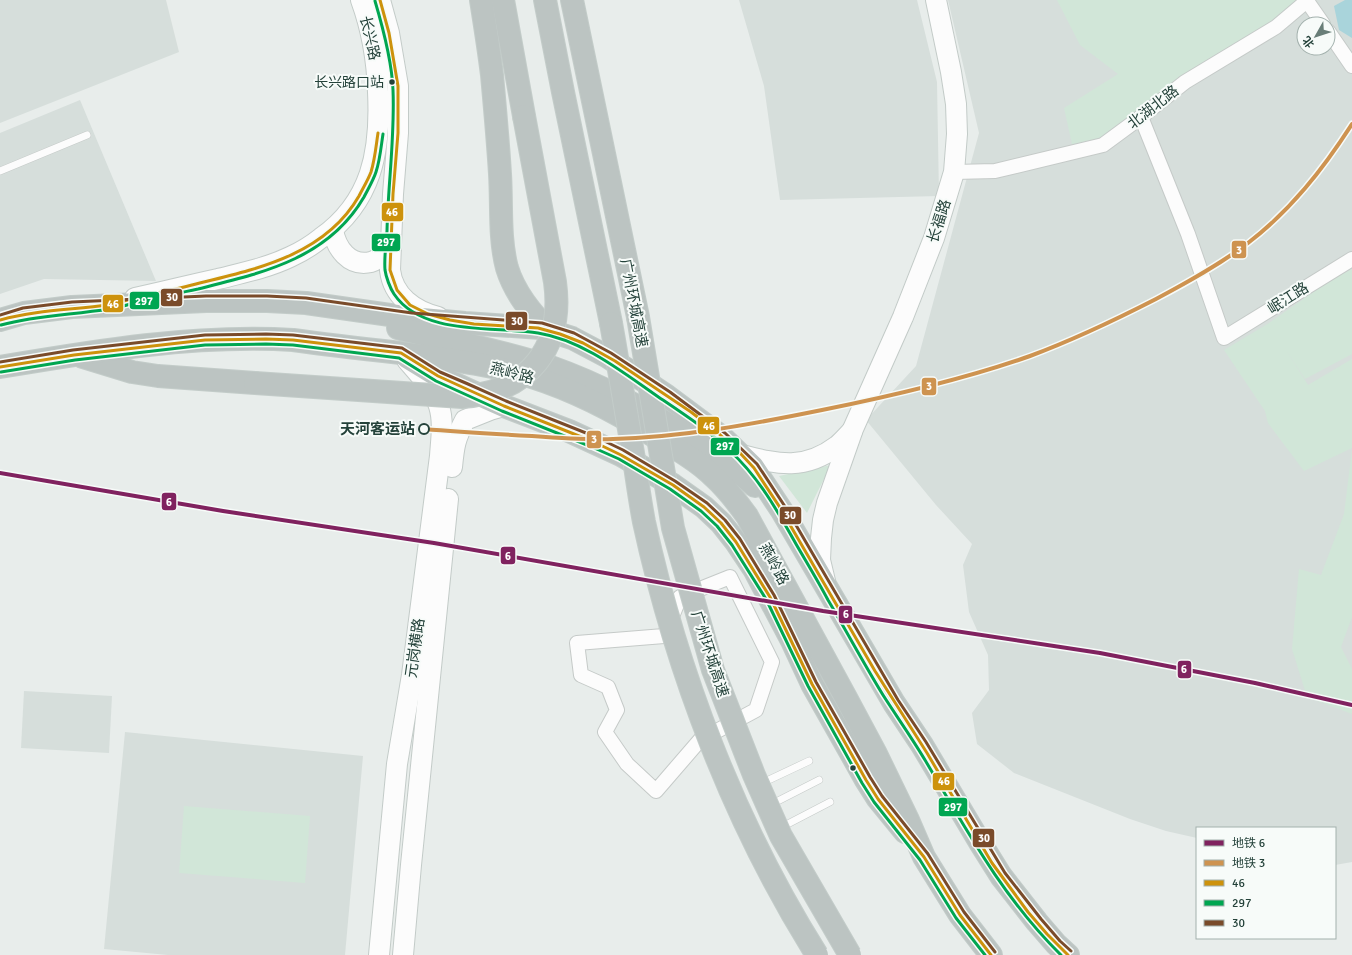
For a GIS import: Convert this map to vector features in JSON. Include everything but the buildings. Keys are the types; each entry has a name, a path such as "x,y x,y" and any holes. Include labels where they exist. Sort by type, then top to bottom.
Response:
{"highway":[{"path":"481,0 492,75 500,176 502,233 507,267 514,285 526,304 539,321 549,330"},
{"path":"74,355 132,372 158,376 462,397 484,394 503,389 522,377 542,356 554,327 557,300 555,282 503,0"},
{"name":"广州环城高速","path":"545,0 611,323 644,520 669,620 688,679 729,786 757,847 784,900 817,955"},
{"name":"广州环城高速","path":"572,0 638,317 673,528 712,670 754,775 781,836 850,955"},
{"path":"0,320 24,313 48,309 106,305 243,300 306,303 411,318 523,326 549,330 572,338 608,357 697,418 722,437 753,467 782,511 894,703 922,745 1001,876 1036,922 1068,955"},
{"path":"306,303 421,334 523,358 602,387 640,407 711,452 748,480 782,511"},
{"name":"燕岭路","path":"0,367 74,355 191,341 240,339 293,340 456,360 531,377 600,404 636,425 694,461 714,476 732,495 747,516 876,754 924,857 960,916 991,955"},
{"path":"401,353 438,376 504,406 569,431 621,455 673,485 704,507 721,523 736,542 770,597 812,684 866,780 878,799 924,857"}],"street":[{"name":"长兴路","path":"106,305 265,267 290,258 333,230 346,216 358,199 367,182 375,157 378,133 379,110 377,64 368,22 361,0"},
{"name":"长兴路","path":"380,0 389,33 398,86 398,133 393,194 390,270 391,279 405,301 416,309 427,314 465,323"},
{"name":"长福路","path":"827,587 820,560 823,520 827,503 853,429 903,317 929,252 943,213 954,172 957,134 956,104 936,0"},
{"name":"北湖北路","path":"954,172 995,171 1103,145 1185,82 1276,27 1308,0 1318,16"},
{"path":"1336,43 1352,66"},
{"name":"岷江路","path":"1141,117 1188,234 1224,338 1352,259"},
{"path":"333,230 335,240 347,258 360,263 372,262 391,247"},
{"name":"元岗横路","path":"401,353 420,375 434,395 448,445 403,955"},
{"name":"元岗横路","path":"379,955 397,764 412,675 422,599 448,445 457,435 465,420 504,406"},
{"name":"长福路","path":"741,455 768,462 785,464 801,463 819,456 837,446 853,429"},
{"path":"730,577 772,662 756,710 700,740 656,791 627,764 605,732 617,710 608,687 581,675 577,643 664,636 680,597 730,577"}],"lane":[{"path":"0,171 88,135"},
{"path":"751,789 809,761"},
{"path":"761,810 819,780"},
{"path":"772,831 830,802"}],"shaded area":[{"path":"0,0 166,0 179,52 0,123"},
{"path":"739,0 917,0 937,82 939,196 780,200 764,86"},
{"path":"948,0 1352,0 1352,862 1336,865 1336,827 1196,827 1196,838 1166,831 1130,819 1014,773 977,744 972,713 989,690 988,655 969,612 963,565 972,544 936,505 866,420 916,366 979,133"},
{"path":"80,100 156,281 44,279 0,294 0,133"},
{"path":"24,691 112,696 109,753 21,748"},
{"path":"125,732 363,756 345,955 168,955 104,949"}],"green space":[{"path":"1057,0 1308,0 1108,141 1072,144 1064,108 1118,74 1080,45"},
{"path":"1352,269 1352,354 1305,379 1286,350 1308,385 1352,359 1352,448 1304,471 1268,423 1265,411 1224,350 1269,323 1332,279"},
{"path":"1352,450 1352,617 1341,647 1352,669 1352,714 1307,697 1292,649 1299,569 1321,575 1344,514"},
{"path":"831,465 807,513 779,476"},
{"path":"184,806 310,816 305,883 179,873"}],"water":[{"path":"1345,0 1352,0 1352,38 1339,30 1334,6"}],"metro line":[{"name":"3","path":"424,429 583,439 666,436 744,425 848,405 927,387 1004,365 1062,343 1125,315 1192,280 1237,251 1264,230 1292,203 1318,173 1352,124"},
{"name":"6","path":"0,473 223,511 434,543 823,611 1100,653 1255,683 1352,705"}],"transit line":[{"name":"46","path":"380,0 389,33 398,86 398,133 393,194 390,270 397,290 410,305 428,314 474,324 538,328 560,334 583,343 615,361 691,412 717,432 740,453 754,468 779,506 875,671 927,753 992,863 1028,912 1068,955"},
{"name":"297","path":"375,1 389,57 393,90 392,143 385,270 387,279 394,294 406,307 422,317 440,323 460,327 538,333 570,342 615,367 721,442 749,471 774,506 883,695 920,752 955,812 987,862 1021,910 1061,955"},
{"name":"46","path":"0,320 40,312 112,304 137,297 182,288 265,265 309,246 328,233 345,216 359,196 371,172 378,133"},
{"name":"297","path":"1,325 42,317 116,308 246,277 292,260 313,249 332,235 349,218 364,197 375,175 383,134"},
{"name":"30","path":"0,315 23,308 72,302 206,296 267,296 306,298 412,313 542,323 574,333 611,353 670,392 725,433 757,464 786,508 898,700 926,742 1005,873 1041,919 1071,951"},
{"name":"30","path":"0,362 73,350 205,335 293,335 402,348 440,372 506,401 596,437 623,450 675,481 707,503 725,520 740,539 774,595 816,682 870,777 882,796 928,854 964,912 995,952"},
{"name":"46","path":"0,367 74,355 205,340 293,340 401,353 438,376 504,406 594,442 621,455 673,485 704,507 721,523 736,542 770,597 812,684 866,780 878,799 924,857 960,915 991,955"},
{"name":"297","path":"1,372 75,360 205,345 293,345 399,358 436,381 502,411 619,459 670,489 701,511 717,526 732,545 766,599 808,686 862,783 874,802 920,860 956,918 985,955"}],"place":[{"name":"长兴路口站","path":"392,82"},
{"name":"天河客运站","path":"424,429"}]}
